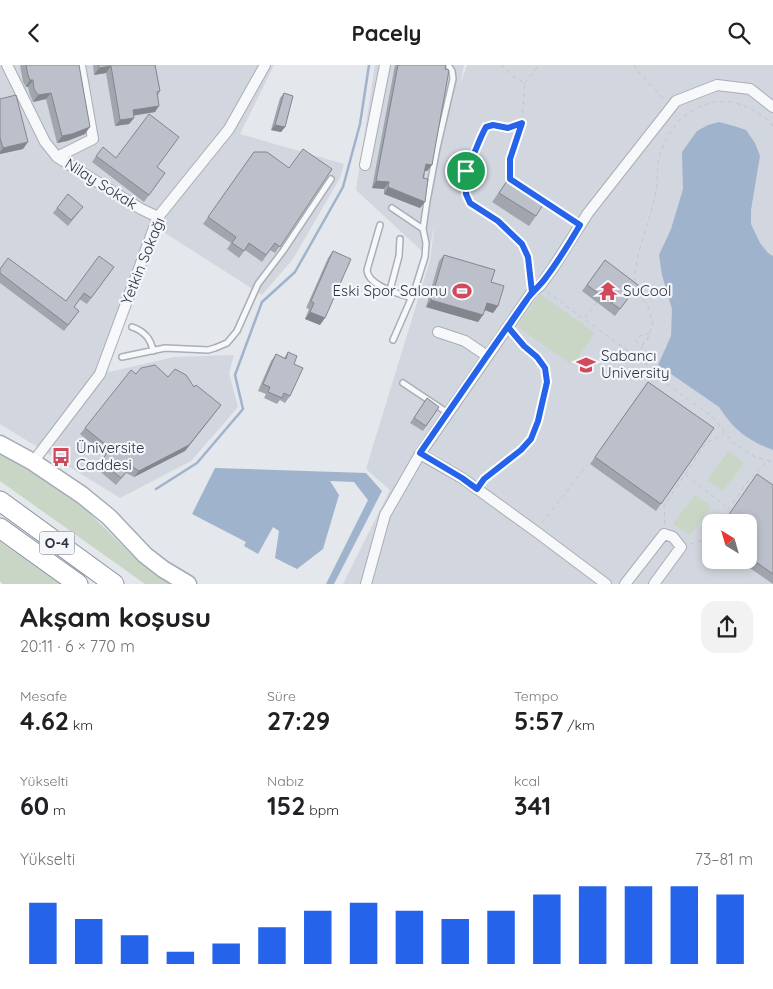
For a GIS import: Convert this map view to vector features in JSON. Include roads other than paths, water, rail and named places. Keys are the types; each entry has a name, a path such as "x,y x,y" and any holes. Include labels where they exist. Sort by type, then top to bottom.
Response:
{"highway":[{"name":"O-4","path":"0,501 114,584"},
{"name":"O-4","path":"0,528 78,584"}],"main road":[{"path":"0,444 32,462 82,495 109,517 145,555 188,584"}],"street":[{"name":"Nilay Sokak","path":"7,65 45,142 57,157 141,209 158,217"},
{"path":"57,157 92,139 80,65"},
{"name":"Yetkin Sokağı","path":"32,462 100,374 158,217 229,129 265,65"},
{"path":"365,165 384,65"},
{"path":"366,584 385,515 420,453 487,356 553,268 588,213 672,105 676,101 717,85 750,89 773,107"},
{"path":"438,332 465,341 487,356"},
{"path":"420,453 462,478 606,584"},
{"path":"625,584 664,534 673,537 681,547 654,584"}],"lane":[{"path":"393,340 411,298 425,257 426,243 423,229 432,174 453,79 452,71 448,65"},
{"path":"122,357 165,348 208,350 222,346 230,340 237,331 258,283 283,251 331,179"},
{"path":"392,208 423,229"},
{"path":"380,225 367,272 369,277 390,290 411,298"},
{"path":"390,290 399,256 400,239"},
{"path":"132,327 146,335 153,351"},
{"path":"403,383 448,413"}],"water":[{"path":"719,122 746,130 755,143 760,156 751,210 751,224 760,243 773,256 773,450 756,443 742,433 730,422 719,407 658,365 671,336 672,309 662,275 659,255 671,229 683,189 682,152 697,131"},
{"path":"215,468 366,473 382,491 334,584 326,584 368,500 354,482 330,481 339,495 323,549 297,569 275,558 279,531 273,527 258,554 244,546 246,542 192,514"}],"waterway":[{"path":"156,489 197,463 243,409 235,375 262,302 295,272 343,187 360,124 369,65"}],"place":[{"name":"Eski Spor Salonu","path":"462,291"},
{"name":"SuCool","path":"608,291"},
{"name":"Sabancı University","path":"586,365"},
{"name":"Üniversite Caddesi","path":"61,457"}]}
